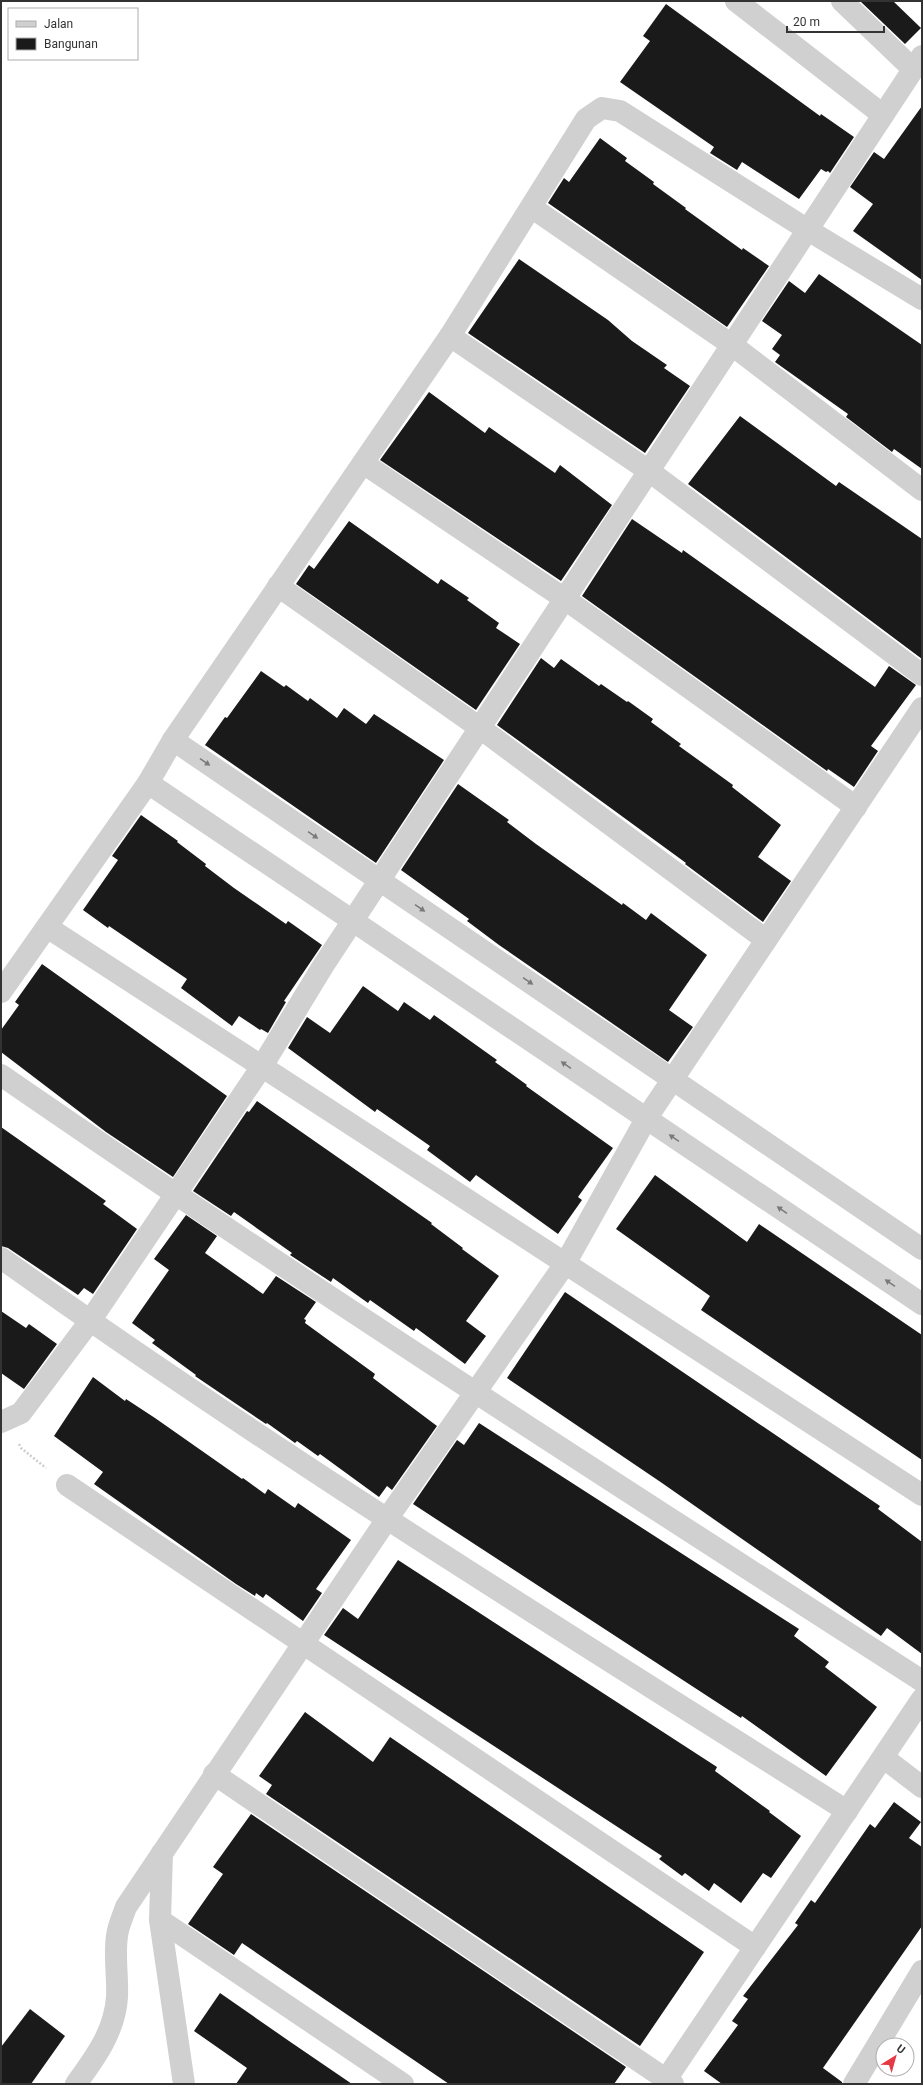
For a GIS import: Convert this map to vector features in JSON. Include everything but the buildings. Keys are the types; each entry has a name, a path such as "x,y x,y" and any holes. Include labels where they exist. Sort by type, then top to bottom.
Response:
{"street":[{"path":"736,1 883,115"},
{"path":"13,1417 90,1321 261,1068 353,921 918,63 842,1"},
{"path":"1,992 148,783 173,740 450,336 586,119 602,108 620,111 922,300"},
{"path":"531,207 732,345 922,490"},
{"path":"450,336 649,471 922,675"},
{"path":"363,463 565,599 856,807"},
{"path":"278,586 480,728 766,940"},
{"path":"76,2084 100,2051 112,2025 117,1998 117,1935 126,1907 214,1774 304,1644 387,1520 565,1264 646,1119 922,708"},
{"path":"173,740 922,1249"},
{"path":"148,783 922,1304"},
{"path":"47,927 261,1068 922,1495"},
{"path":"1,1074 175,1195 474,1393 922,1681"},
{"path":"1,1258 90,1321 387,1520 847,1811"},
{"path":"67,1485 755,1947"},
{"path":"214,1774 668,2082 755,1947 884,1758 922,1699"},
{"path":"884,1758 922,1787"},
{"path":"162,1853 160,1920 184,2084"},
{"path":"160,1920 402,2084"},
{"path":"854,2084 922,1971"}],"path":[{"path":"13,1417 13,1432 21,1448 67,1485"}]}
